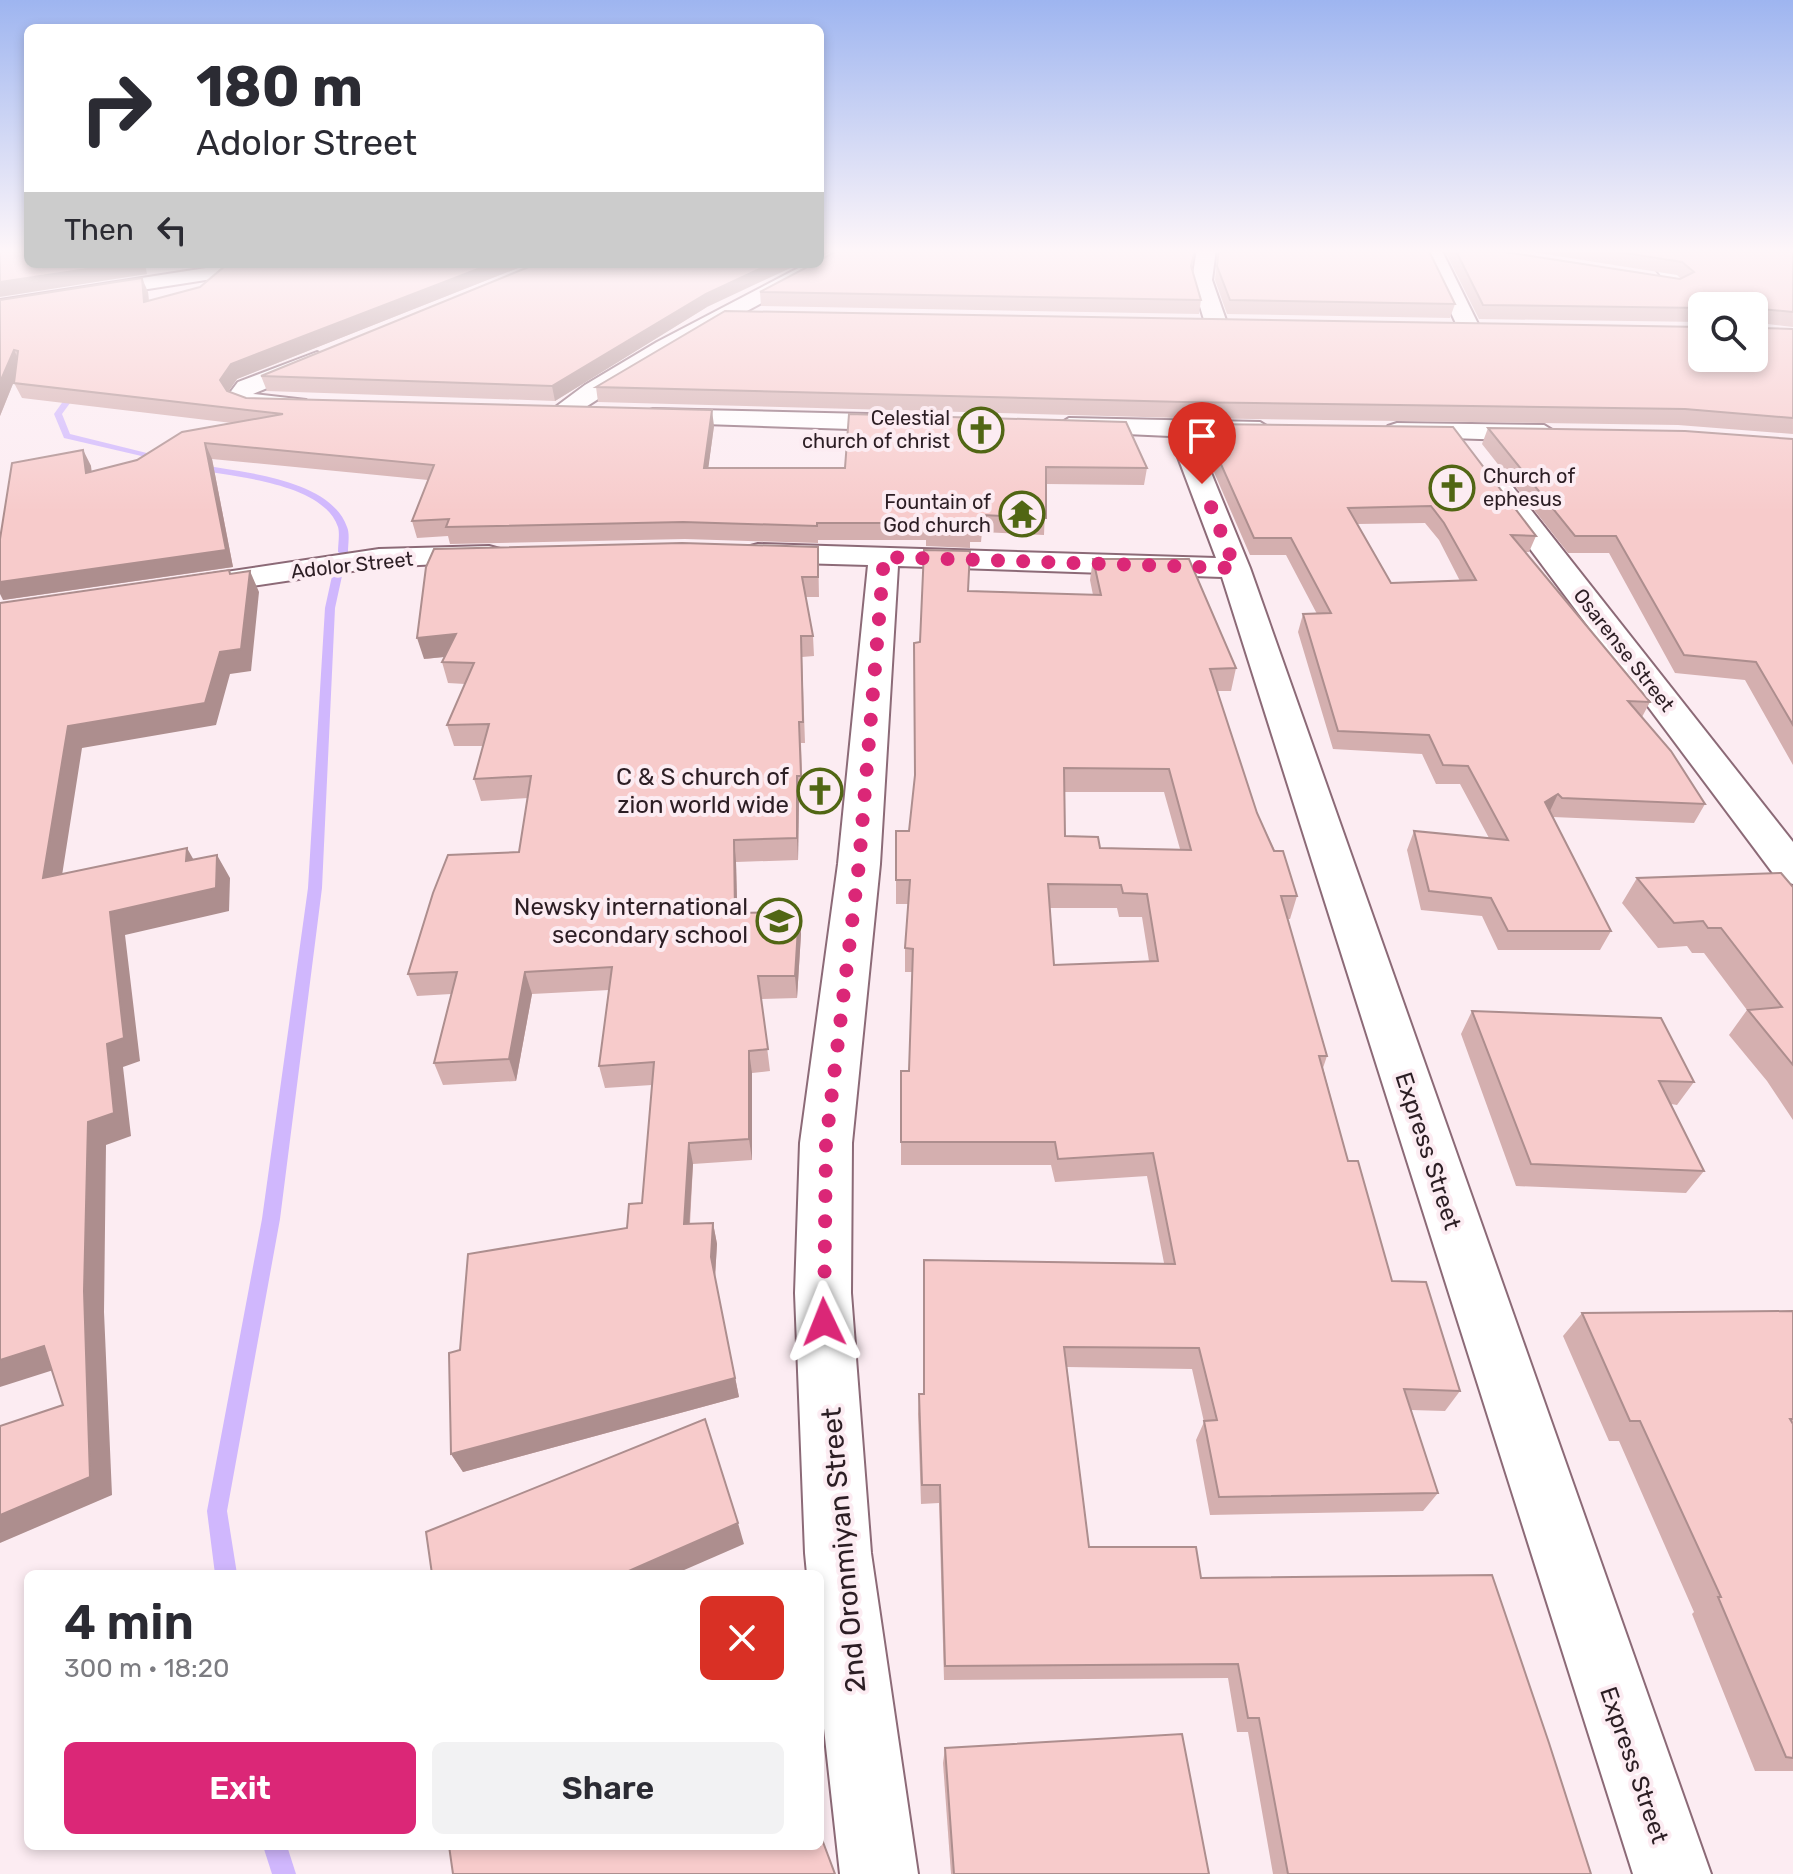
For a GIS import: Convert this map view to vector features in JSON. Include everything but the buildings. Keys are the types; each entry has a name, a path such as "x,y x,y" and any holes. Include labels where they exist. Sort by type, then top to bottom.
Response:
{"street":[{"path":"558,414 624,367 679,336"},
{"path":"328,406 252,403 242,400 241,394 246,387 336,351"},
{"path":"527,413 941,423"},
{"path":"1036,426 1287,430"},
{"name":"Express Street","path":"1180,429 1235,568 1599,1664 1672,1874"},
{"path":"1379,431 1566,434"},
{"name":"Osarense Street","path":"1455,431 1793,870"},
{"path":"731,552 1235,568"},
{"name":"Adolor Street","path":"160,591 379,558 517,555"},
{"name":"2nd Oronmiyan Street","path":"879,1874 838,1553 823,1293 826,1143 859,864 884,557"}],"waterway":[{"path":"77,388 58,414 67,436 160,459"},
{"path":"196,467 267,480 316,497 334,511 343,529 343,552"},
{"path":"225,1570 217,1511 271,1219 315,888 330,608 337,576"},
{"path":"276,1850 284,1874"}],"place":[{"name":"Celestial church of christ","path":"981,430"},
{"name":"Church of ephesus","path":"1452,488"},
{"name":"Fountain of God church","path":"1022,514"},
{"name":"C & S church of zion world wide","path":"820,791"},
{"name":"Newsky international secondary school","path":"779,921"}],"route":[{"path":"824,1322 826,1143 859,864 884,557 1235,568 1202,484"}]}
